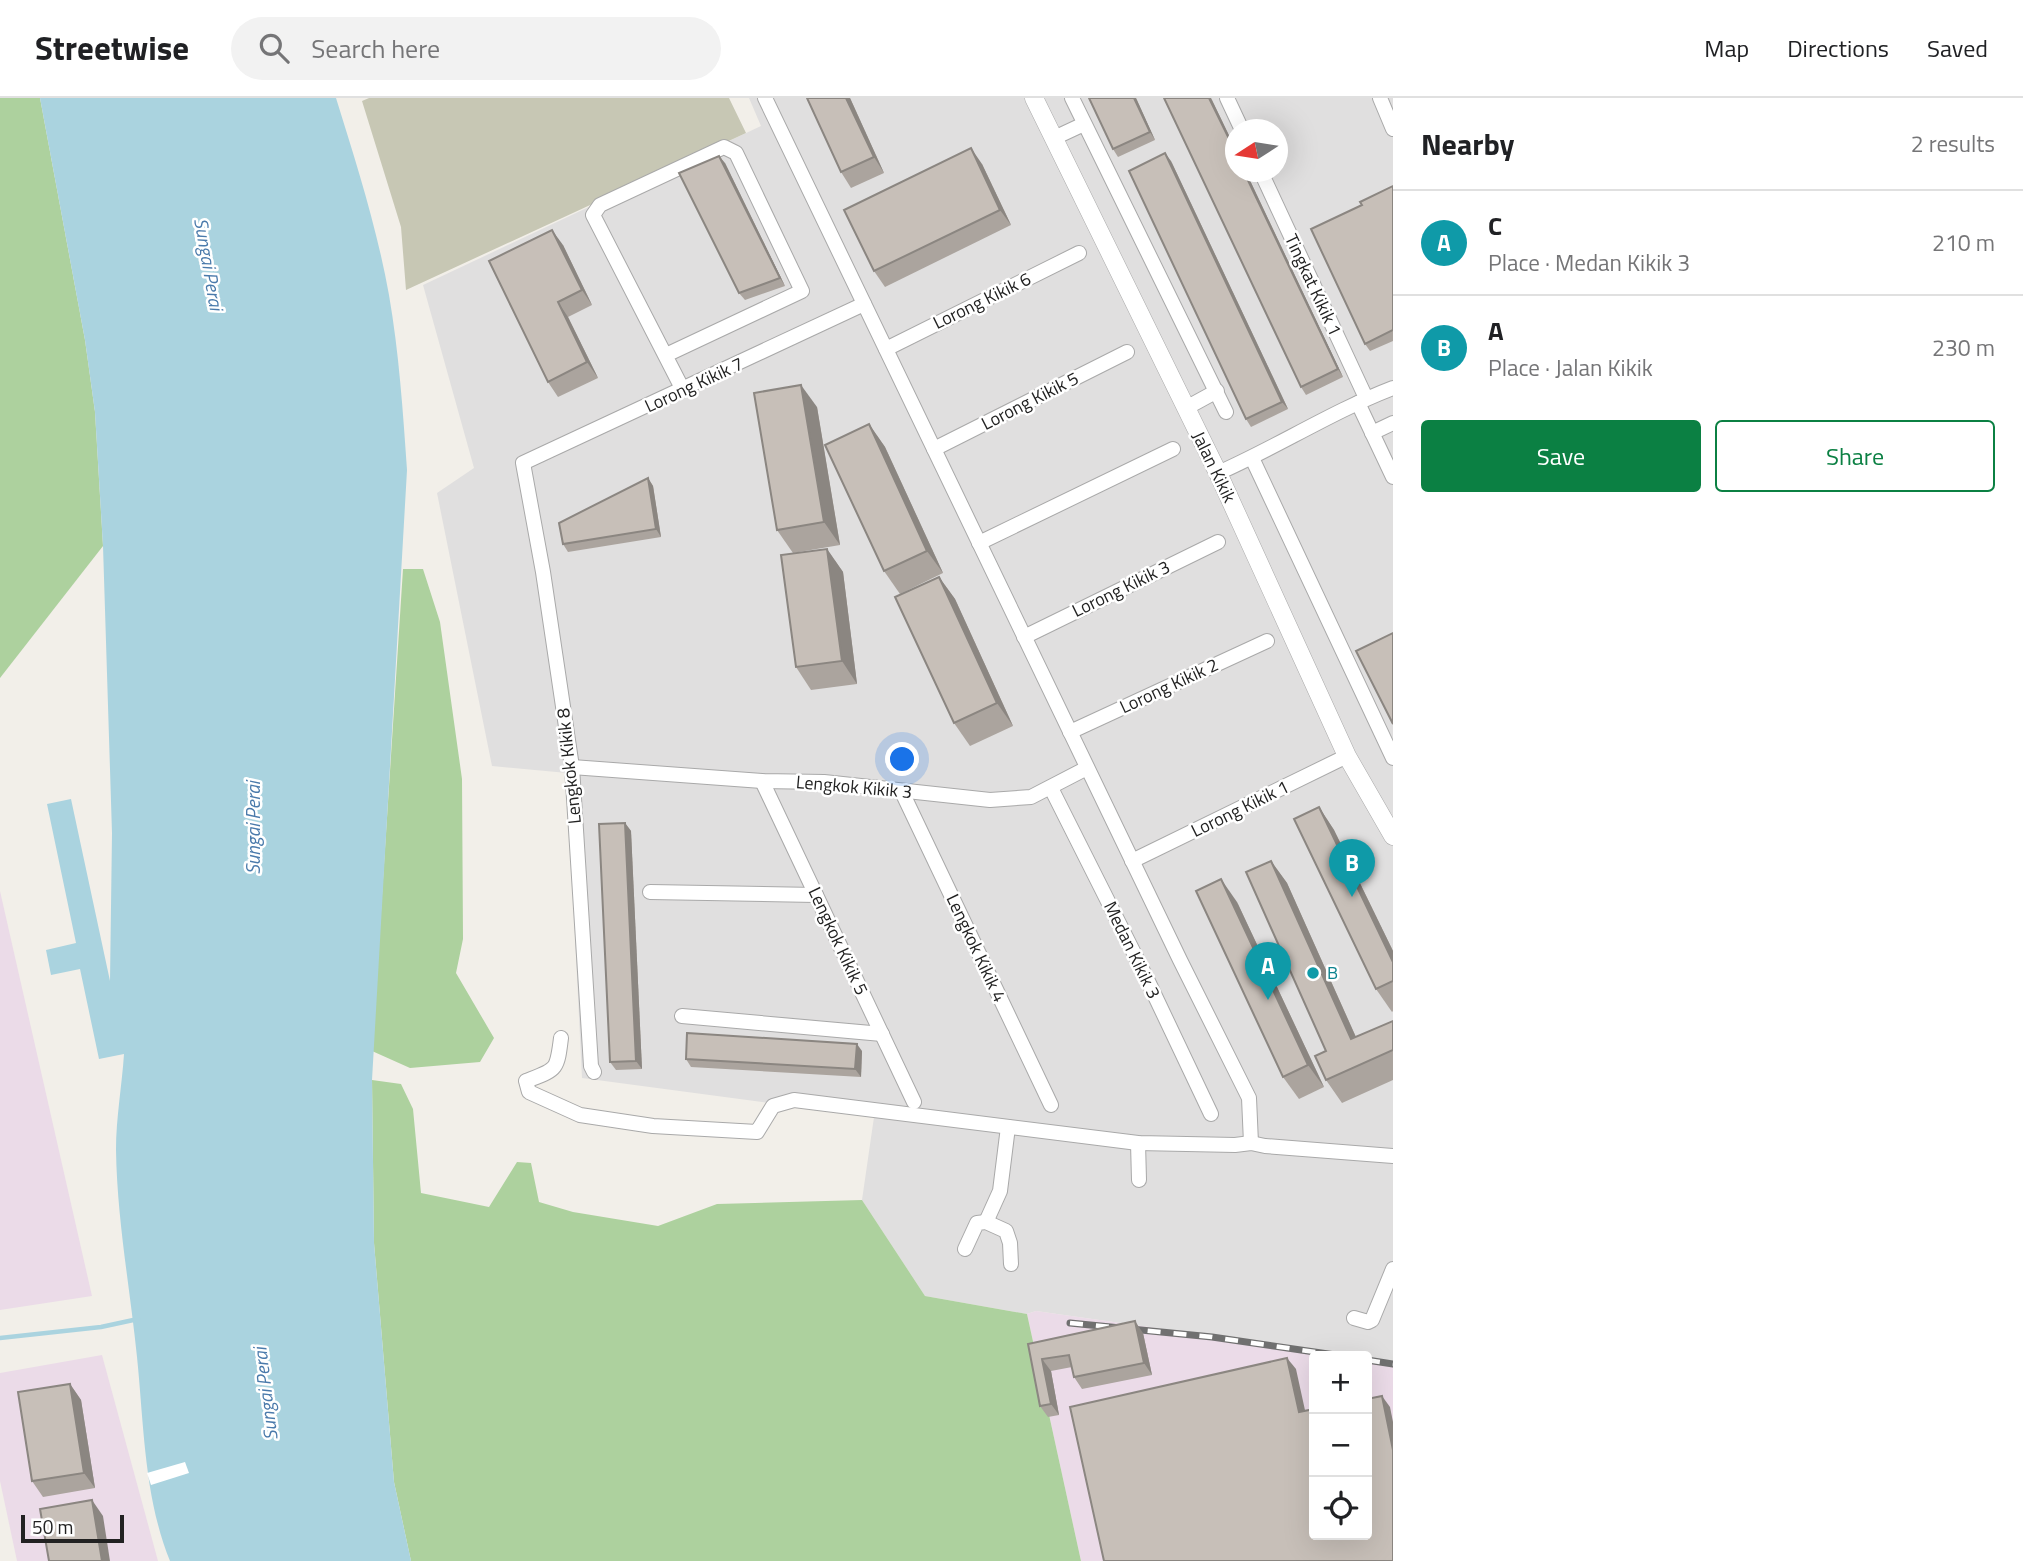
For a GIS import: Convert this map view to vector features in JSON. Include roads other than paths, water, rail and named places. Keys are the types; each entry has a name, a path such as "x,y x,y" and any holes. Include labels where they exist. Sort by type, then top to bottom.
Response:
{"street":[{"path":"765,98 1249,1098 1251,1143"},
{"name":"Jalan Kikik","path":"1034,98 1218,473 1348,757 1393,836"},
{"name":"Jalan Kikik","path":"1072,98 1226,412"},
{"path":"1227,98 1237,119"},
{"path":"1380,98 1393,129"},
{"path":"1054,138 1084,124"},
{"path":"666,355 802,291 736,153 724,147 600,205 593,215 683,390"},
{"name":"Tingkat Kikik 1","path":"1265,182 1393,477"},
{"name":"Lorong Kikik 6","path":"886,349 1079,253"},
{"name":"Lorong Kikik 7","path":"523,463 864,304"},
{"name":"Lorong Kikik 5","path":"934,449 1127,352"},
{"path":"1218,473 1393,388"},
{"path":"1186,408 1217,391"},
{"path":"1372,433 1393,423"},
{"path":"979,544 1173,449"},
{"path":"1252,458 1393,758"},
{"name":"Lengkok Kikik 8","path":"523,463 543,572 572,766 591,1066 594,1072"},
{"name":"Lorong Kikik 3","path":"1024,637 1218,542"},
{"name":"Lorong Kikik 2","path":"1070,732 1267,641"},
{"name":"Lorong Kikik 1","path":"1132,861 1348,757"},
{"name":"Lengkok Kikik 3","path":"572,766 762,781 824,782 990,800 1031,797 1087,768"},
{"name":"Lengkok Kikik 5","path":"762,781 914,1102"},
{"name":"Medan Kikik 3","path":"1051,788 1211,1114"},
{"name":"Lengkok Kikik 4","path":"902,792 1051,1105"},
{"path":"650,892 816,895"},
{"path":"682,1016 882,1034"},
{"path":"561,1038 558,1063 550,1072 526,1081 529,1092 580,1115 653,1126 757,1132 773,1106 794,1100 1138,1143 1251,1143 1393,1156"},
{"path":"986,1223 1000,1191 1009,1126"},
{"path":"1138,1143 1139,1180"},
{"path":"965,1249 976,1223 986,1223 1006,1231 1010,1243 1011,1264"},
{"path":"1354,1318 1368,1322 1372,1320 1393,1269"}],"water":[{"name":"Sungai Perai","path":"40,98 336,98 372,220 392,317 407,470 372,1080 374,1243 394,1482 411,1561 170,1561 161,1537 146,1460 117,1176 116,1138 124,1054 99,1059 80,969 51,975 46,950 76,943 47,804 71,799 110,981 112,833 103,546 95,412 85,340"}],"waterway":[{"path":"0,1338 101,1327 138,1319"}],"railway":[{"path":"1070,1323 1212,1337 1309,1351"},
{"path":"1372,1361 1393,1364"}],"place":[{"name":"A","path":"1352,897"},
{"name":"B","path":"1313,973"},
{"name":"C","path":"1268,1000"}]}
